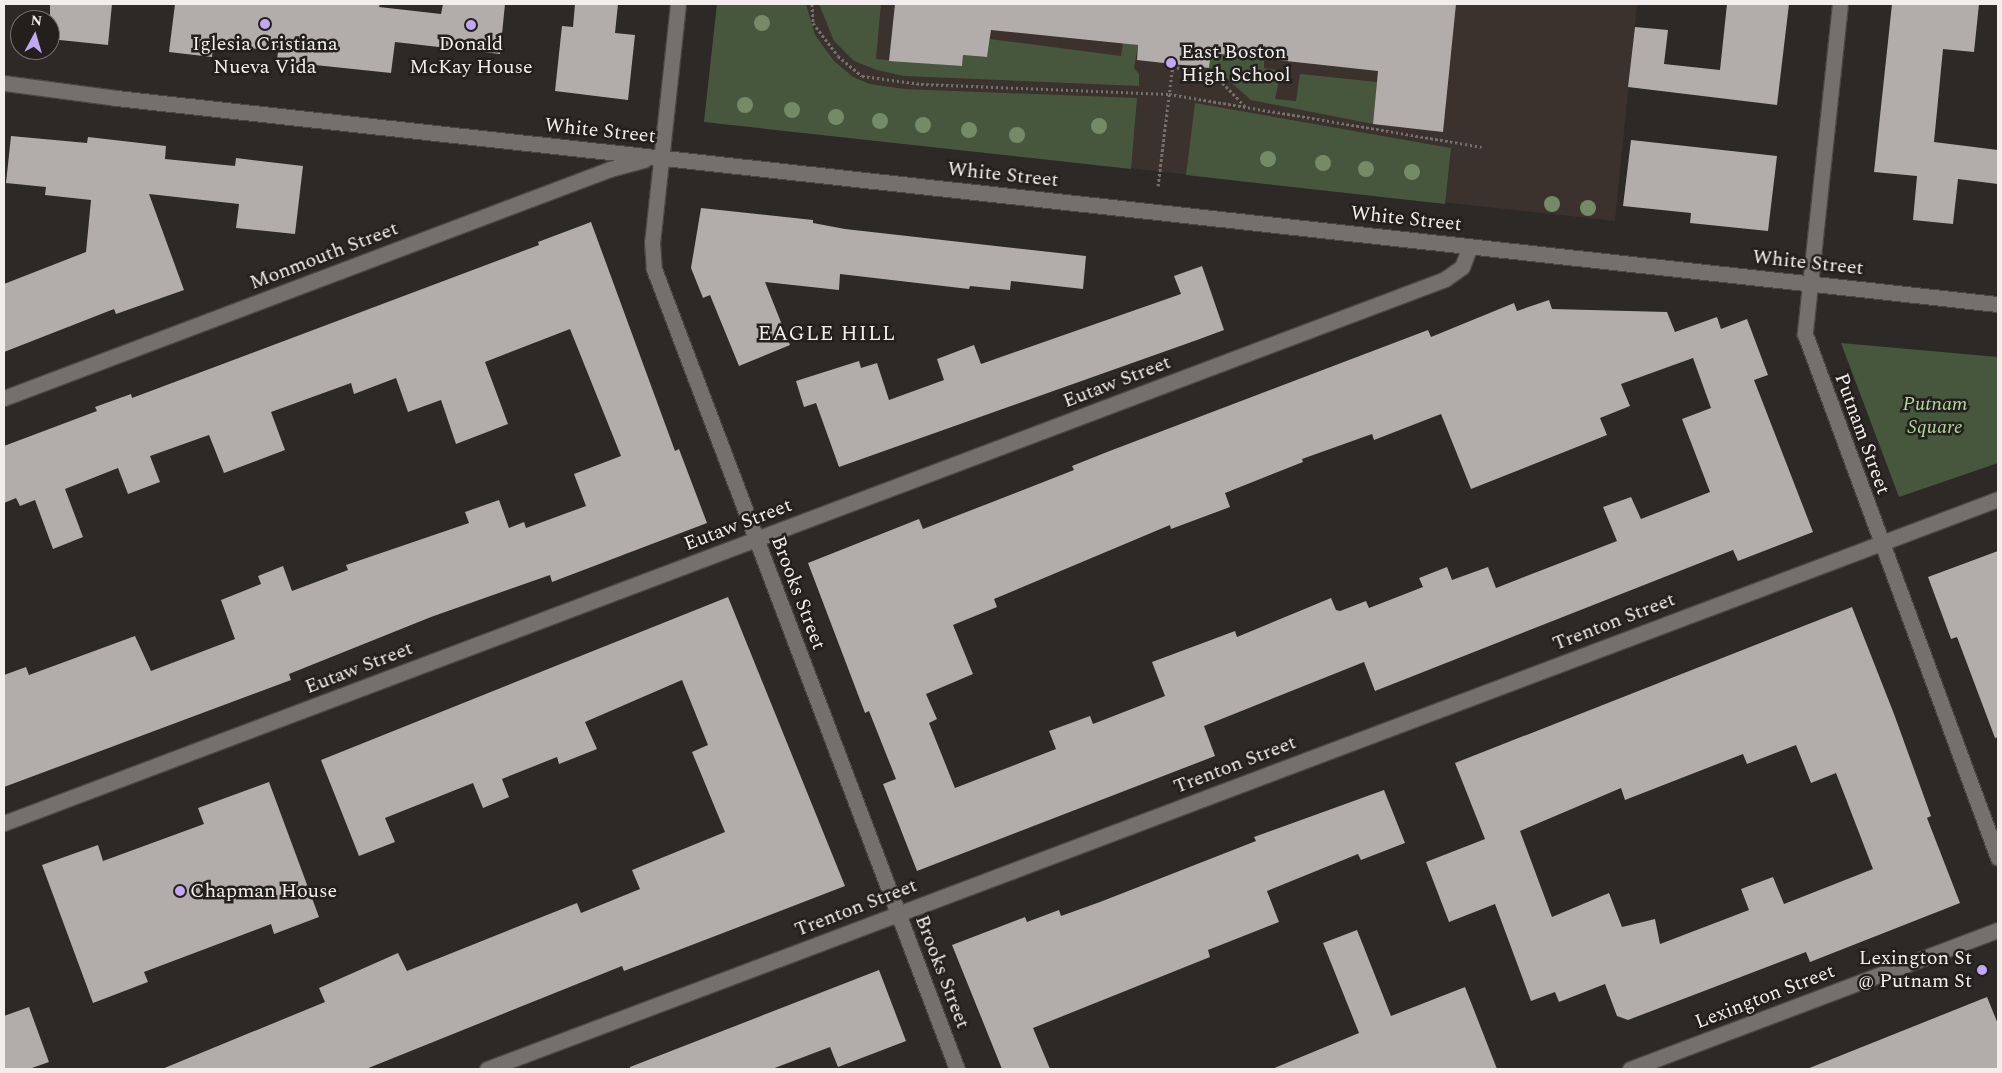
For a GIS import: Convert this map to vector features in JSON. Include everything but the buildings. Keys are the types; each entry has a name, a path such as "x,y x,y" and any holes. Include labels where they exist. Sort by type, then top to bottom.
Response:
{"street":[{"name":"Brooks Street","path":"678,4 652,242 654,269 957,1069"},
{"name":"Putnam Street","path":"1840,4 1804,334 1998,858"},
{"name":"White Street","path":"4,83 126,99 1998,304"},
{"name":"Monmouth Street","path":"4,398 610,169 661,158"},
{"name":"Eutaw Street","path":"4,824 1445,280 1462,267 1470,246"},
{"name":"Trenton Street","path":"487,1069 1998,499"},
{"name":"Lexington Street","path":"1630,1069 1998,930"}],"path":[{"path":"812,4 814,23 838,56 862,76 921,84 1009,85 1169,94 1482,147"},
{"path":"1159,180 1173,66 1212,72 1244,106"}],"shaded area":[{"name":"East Boston High School","path":"717,4 1637,4 1615,221 704,122"}],"green space":[{"path":"717,4 806,4 815,35 834,61 853,77 870,84 904,89 1137,98 1131,169 704,122"},
{"path":"819,4 881,4 876,59 962,66 963,55 987,57 990,39 1121,56 1123,43 1138,45 1134,68 1139,74 1139,86 904,76 877,70 854,61 834,41"},
{"path":"1211,53 1264,59 1264,68 1281,71 1275,99 1296,101 1300,74 1377,82 1373,124 1251,100 1217,70 1209,68"},
{"path":"1195,103 1451,148 1445,204 1186,175"},
{"name":"Putnam Square","path":"1841,343 1998,357 1998,463 1899,497"}],"place":[{"name":"Iglesia Cristiana Nueva Vida","path":"265,24"},
{"name":"Donald McKay House","path":"471,25"},
{"name":"East Boston High School","path":"1171,63"},
{"name":"Chapman House","path":"180,891"},
{"name":"Lexington St @ Putnam St","path":"1982,970"}],"district":[{"name":"EAGLE HILL","path":"827,334"}]}
